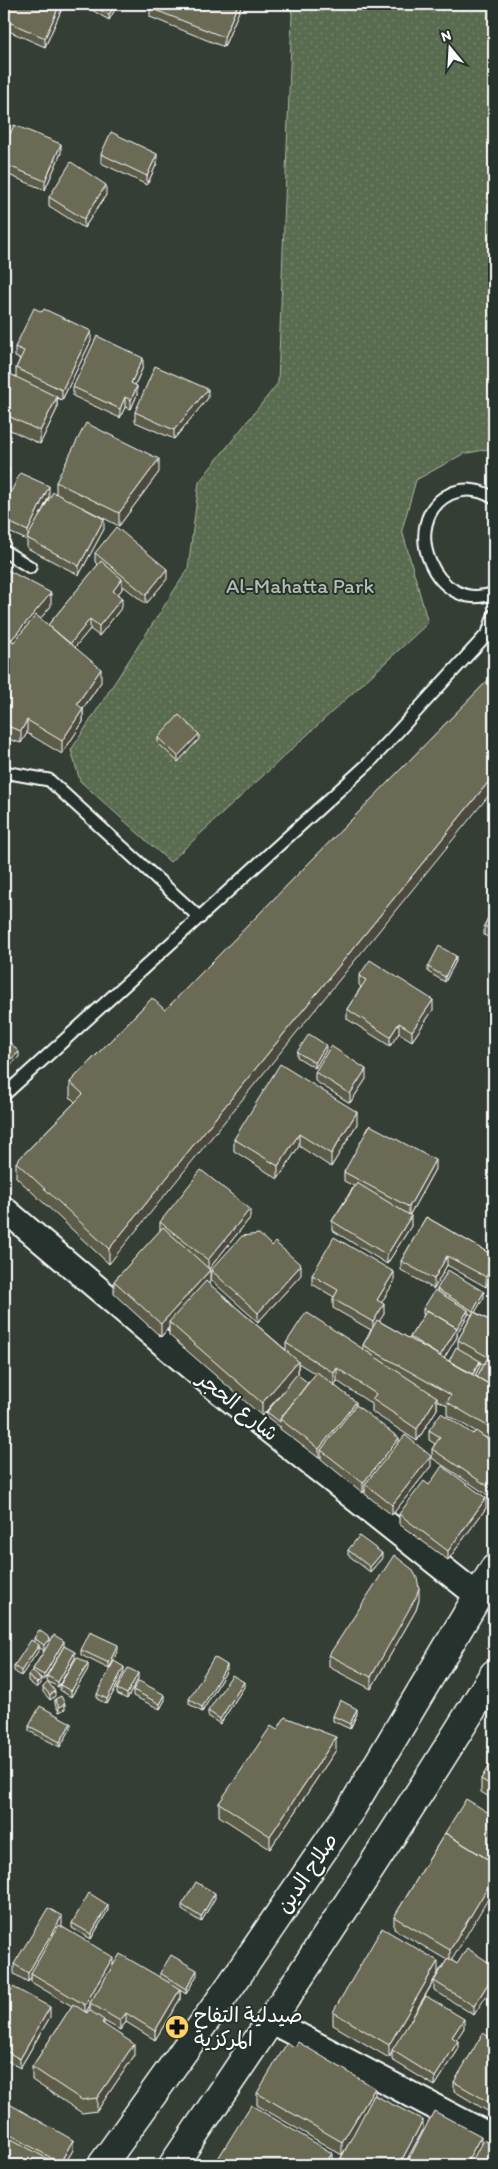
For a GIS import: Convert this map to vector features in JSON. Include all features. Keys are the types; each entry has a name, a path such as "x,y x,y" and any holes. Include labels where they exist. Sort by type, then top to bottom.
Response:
{"highway":[{"name":"صلاح الدين","path":"102,2165 231,1986 351,1808 494,1569"},
{"path":"173,2165 271,2021 398,1828 494,1674"}],"street":[{"name":"شارع الحجر","path":"4,1209 214,1387 478,1596"},
{"path":"271,2021 494,2138"}],"lane":[{"path":"494,498 472,490 448,495 441,500 431,513 427,521 425,539 428,558 449,588 473,597 494,593"},
{"path":"4,551 30,567"},
{"path":"4,1095 368,764 488,634 494,615"},
{"path":"4,772 49,780 200,918"}],"green space":[{"name":"Al-Mahatta Park","path":"290,4 494,4 494,448 463,454 416,480 402,530 428,623 170,862 80,781 71,750 188,569 199,482 278,383 292,15"}],"building":[{"path":"4,4 60,4 45,38 4,20"},
{"path":"90,4 115,4 109,15"},
{"path":"152,4 238,4 224,37 150,8"},
{"path":"14,125 61,144 45,181 4,164 4,148"},
{"path":"111,132 157,154 147,176 101,154"},
{"path":"71,162 106,185 84,219 49,197"},
{"path":"34,308 42,312 44,309 91,331 62,390 16,368 24,351 15,347"},
{"path":"97,336 143,358 131,383 137,386 131,400 125,397 120,409 73,387"},
{"path":"155,366 208,389 174,430 135,412"},
{"path":"4,371 57,397 40,431 4,414"},
{"path":"86,423 159,459 119,513 56,482"},
{"path":"4,465 9,468 4,479"},
{"path":"20,473 49,486 28,531 4,520 4,507"},
{"path":"53,492 104,519 79,566 27,538"},
{"path":"116,527 167,569 146,595 95,553"},
{"path":"101,561 122,579 113,591 122,598 99,626 90,619 70,644 48,625"},
{"path":"4,568 51,593 12,639 4,634"},
{"path":"36,615 101,669 77,704 83,709 62,741 27,720 21,731 4,725 4,699 6,695 4,693 4,647 9,639 14,642"},
{"path":"494,674 494,775 109,1249 16,1162 83,1094 70,1082 152,998 165,1010"},
{"path":"179,715 199,734 178,756 158,738"},
{"path":"494,906 494,931 484,926"},
{"path":"439,946 456,956 445,977 428,967"},
{"path":"370,960 433,1000 412,1031 399,1023 390,1037 347,1009 366,980 359,976"},
{"path":"309,1034 326,1045 315,1063 297,1052"},
{"path":"6,1038 19,1052 4,1065 4,1040"},
{"path":"331,1046 366,1069 350,1094 315,1072"},
{"path":"280,1064 357,1112 331,1154 299,1134 278,1166 234,1139"},
{"path":"370,1125 435,1160 409,1207 344,1172"},
{"path":"201,1170 250,1209 208,1260 160,1222"},
{"path":"357,1183 411,1216 387,1255 332,1221"},
{"path":"426,1217 494,1256 494,1263 486,1277 447,1256 434,1279 401,1261"},
{"path":"163,1227 210,1270 161,1324 114,1281"},
{"path":"259,1234 272,1246 275,1242 301,1265 258,1313 211,1270 242,1236"},
{"path":"334,1237 394,1272 377,1300 384,1304 373,1322 333,1299 338,1290 312,1275"},
{"path":"448,1270 484,1292 473,1311 437,1289"},
{"path":"206,1281 298,1361 262,1403 169,1322"},
{"path":"435,1290 468,1310 457,1328 423,1309"},
{"path":"427,1310 457,1328 440,1356 410,1337"},
{"path":"306,1312 437,1397 417,1429 372,1399 376,1394 337,1368 334,1373 286,1343"},
{"path":"474,1312 494,1323 494,1387 477,1377 488,1357 458,1340"},
{"path":"377,1320 494,1387 494,1430 447,1402 451,1395 363,1345"},
{"path":"456,1347 480,1361 473,1374 449,1361"},
{"path":"317,1372 356,1402 319,1449 280,1419"},
{"path":"297,1374 308,1383 280,1419 280,1422 267,1412"},
{"path":"356,1405 399,1438 363,1483 321,1450"},
{"path":"441,1413 473,1434 476,1431 494,1444 494,1486 492,1489 432,1449 440,1437 429,1430"},
{"path":"405,1435 431,1456 392,1505 365,1484"},
{"path":"442,1466 486,1498 448,1551 399,1514 424,1481 429,1485"},
{"path":"359,1536 382,1553 370,1567 348,1550"},
{"path":"394,1555 412,1569 417,1578 419,1588 416,1597 371,1677 329,1655"},
{"path":"39,1630 50,1638 44,1645 34,1638"},
{"path":"90,1632 118,1645 109,1663 81,1650"},
{"path":"54,1635 64,1641 44,1675 33,1669"},
{"path":"31,1640 39,1645 21,1671 14,1666"},
{"path":"64,1646 75,1652 58,1682 47,1676"},
{"path":"77,1657 88,1664 71,1691 60,1685"},
{"path":"214,1657 227,1665 202,1707 189,1699"},
{"path":"114,1661 124,1667 107,1699 97,1694"},
{"path":"128,1668 138,1673 127,1694 117,1689"},
{"path":"32,1671 41,1679 37,1683 28,1676"},
{"path":"232,1675 244,1682 220,1719 208,1711"},
{"path":"139,1681 165,1695 160,1704 133,1690"},
{"path":"48,1682 55,1691 50,1695 43,1687"},
{"path":"61,1696 65,1704 59,1707 55,1699"},
{"path":"340,1700 357,1709 350,1724 333,1716"},
{"path":"40,1706 71,1723 60,1742 29,1726"},
{"path":"285,1717 336,1737 270,1836 219,1803 271,1726 277,1730"},
{"path":"494,1757 494,1787 481,1779"},
{"path":"466,1799 494,1816 494,1863 445,1833"},
{"path":"445,1833 494,1863 494,1877 450,1950 394,1917"},
{"path":"196,1882 215,1893 201,1917 182,1905"},
{"path":"89,1893 108,1905 91,1934 72,1923"},
{"path":"48,1908 62,1916 28,1973 14,1964"},
{"path":"59,1925 113,1957 85,2005 31,1973"},
{"path":"382,1928 438,1961 389,2045 333,2012"},
{"path":"467,1948 494,1966 494,1974 474,2006 434,1981 448,1958 457,1964"},
{"path":"120,1954 180,1989 155,2031 126,2013 120,2021 90,2003"},
{"path":"171,1955 197,1970 186,1989 160,1973"},
{"path":"4,1971 8,1973 4,1981"},
{"path":"13,1987 50,2007 20,2059 4,2050 4,2003"},
{"path":"426,1996 464,2019 452,2037 458,2041 435,2077 392,2050"},
{"path":"73,2004 87,2013 89,2010 104,2020 102,2023 134,2044 97,2098 82,2100 32,2067"},
{"path":"483,2033 494,2040 494,2105 454,2082"},
{"path":"298,2042 375,2088 342,2142 257,2093 287,2043 295,2047"},
{"path":"374,2095 423,2120 399,2165 355,2165 341,2158"},
{"path":"4,2101 73,2140 60,2163 4,2131"},
{"path":"251,2105 332,2153 325,2165 214,2165"},
{"path":"434,2111 481,2136 465,2165 406,2165"},
{"path":"4,2135 59,2165 4,2165"},
{"path":"483,2140 494,2145 494,2165 470,2165"}],"place":[{"name":"صيدلية التفاح المركزية","path":"177,2027"}]}
